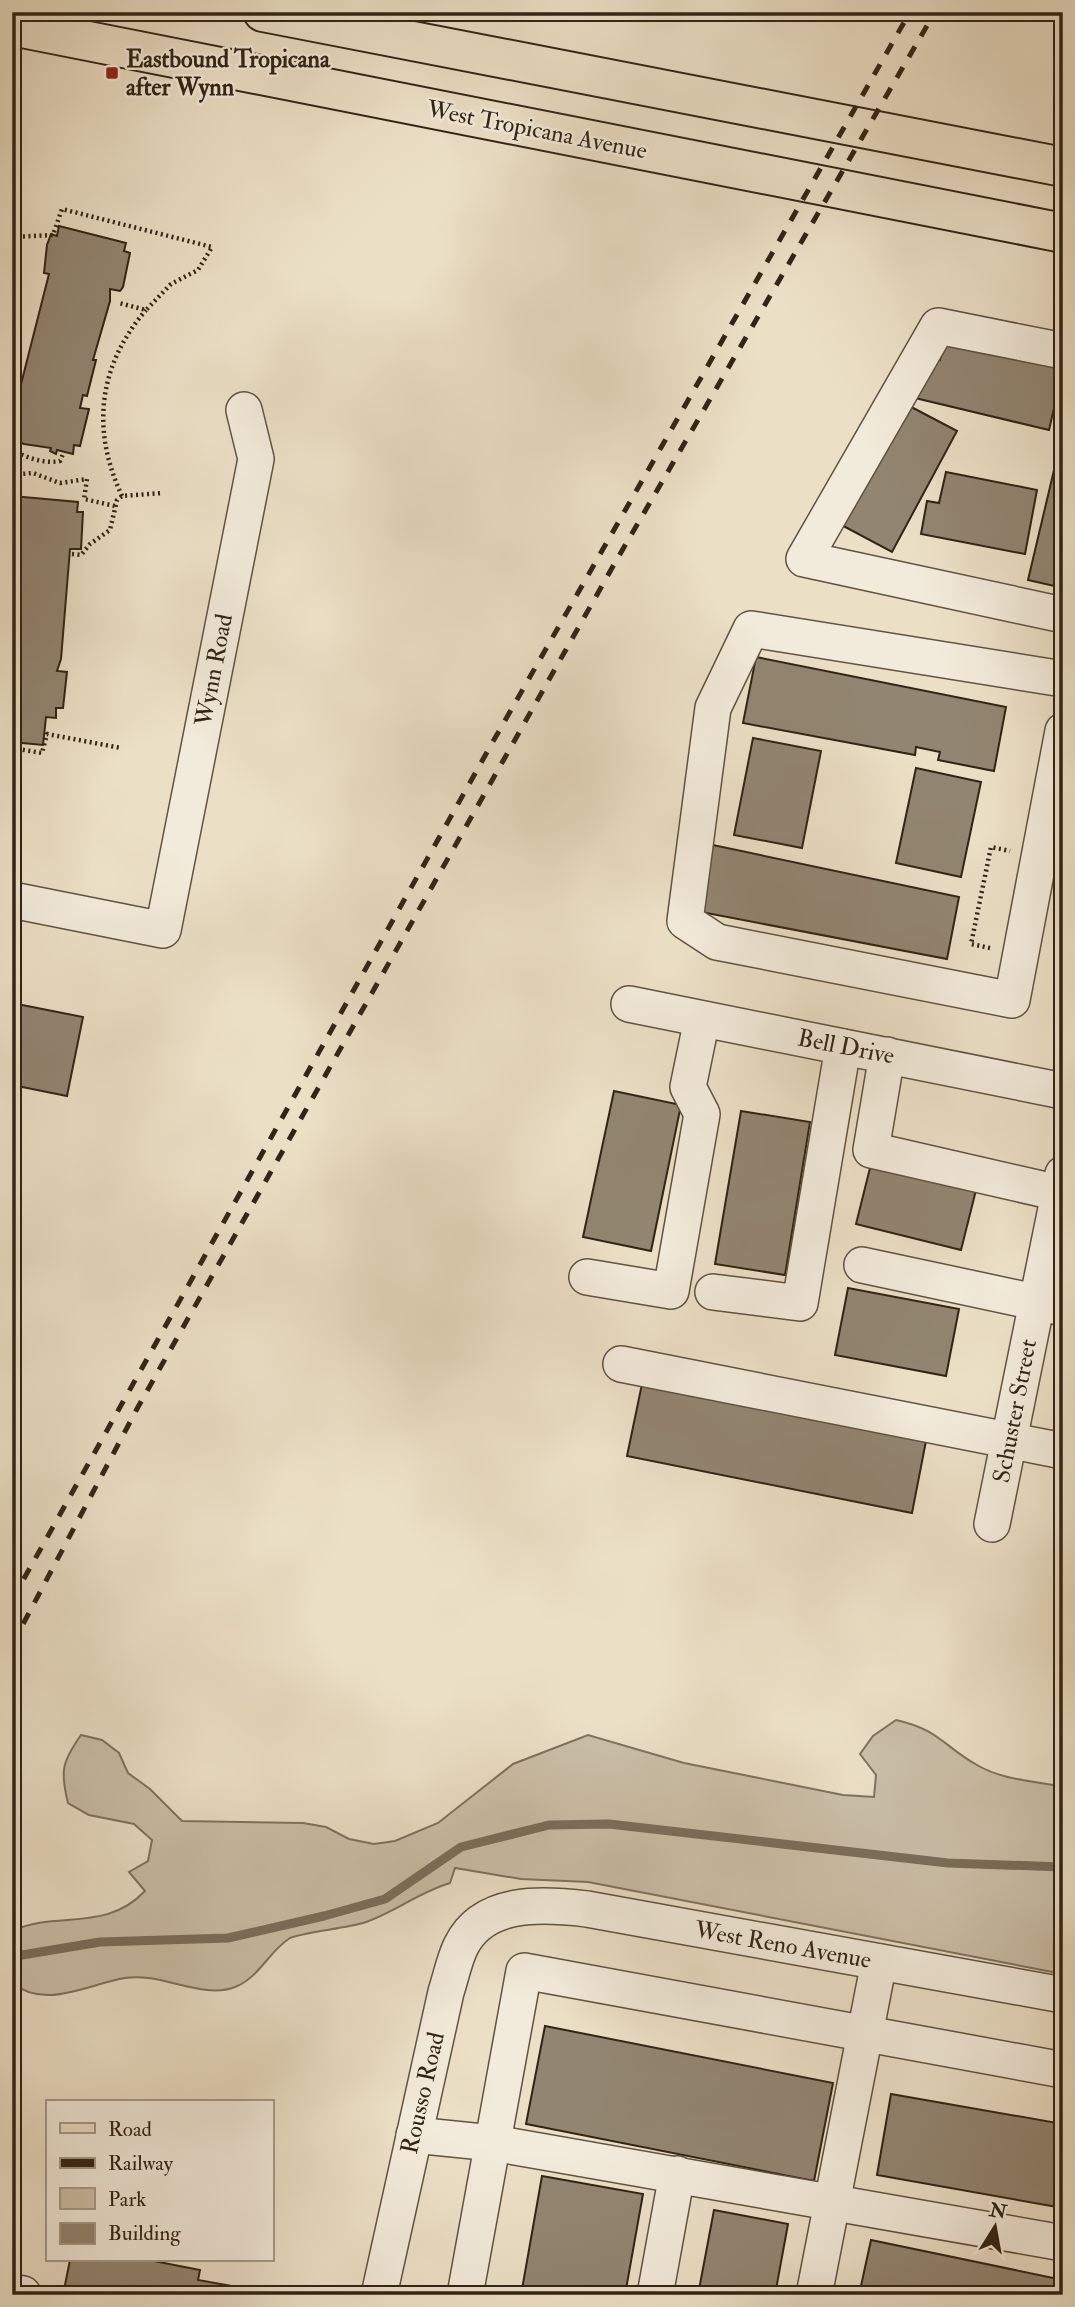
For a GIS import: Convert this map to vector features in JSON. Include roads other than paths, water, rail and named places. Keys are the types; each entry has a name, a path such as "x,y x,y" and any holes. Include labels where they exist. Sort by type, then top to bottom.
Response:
{"main road":[{"path":"263,12 1063,167"},
{"name":"West Tropicana Avenue","path":"12,26 1063,233"}],"street":[{"path":"1063,351 938,327 804,559 1063,615"},
{"name":"Wynn Road","path":"12,900 163,930 256,458 244,410"},
{"path":"1063,678 751,629 713,708 685,921 717,942 1013,1000 1063,732"},
{"name":"Bell Drive","path":"629,1004 1063,1091"},
{"path":"587,1278 671,1291 702,1114 688,1087 702,1019"},
{"path":"713,1292 800,1303 843,1047"},
{"path":"887,1055 871,1150 1062,1181"},
{"name":"Schuster Street","path":"992,1524 1009,1441 1050,1306 1062,1181"},
{"path":"862,1265 1050,1306"},
{"path":"621,1364 1063,1451"},
{"name":"West Reno Avenue","path":"502,1911 543,1906 587,1909 1063,1996"},
{"name":"Rousso Road","path":"379,2295 446,1992 462,1944 478,1926 502,1911"},
{"path":"814,2295 879,1962"},
{"path":"465,2295 524,1971 1063,2070"},
{"path":"414,2134 493,2143 1063,2243"},
{"path":"656,2295 677,2174"}],"waterway":[{"path":"22,1955 100,1942 228,1938 324,1916 385,1899 461,1847 549,1825 609,1824 948,1863 1063,1867"}],"railway":[{"path":"12,1600 491,745 910,12"},
{"path":"12,1645 138,1407 616,561 935,12"}],"place":[{"name":"Eastbound Tropicana after Wynn","path":"112,73"}]}
